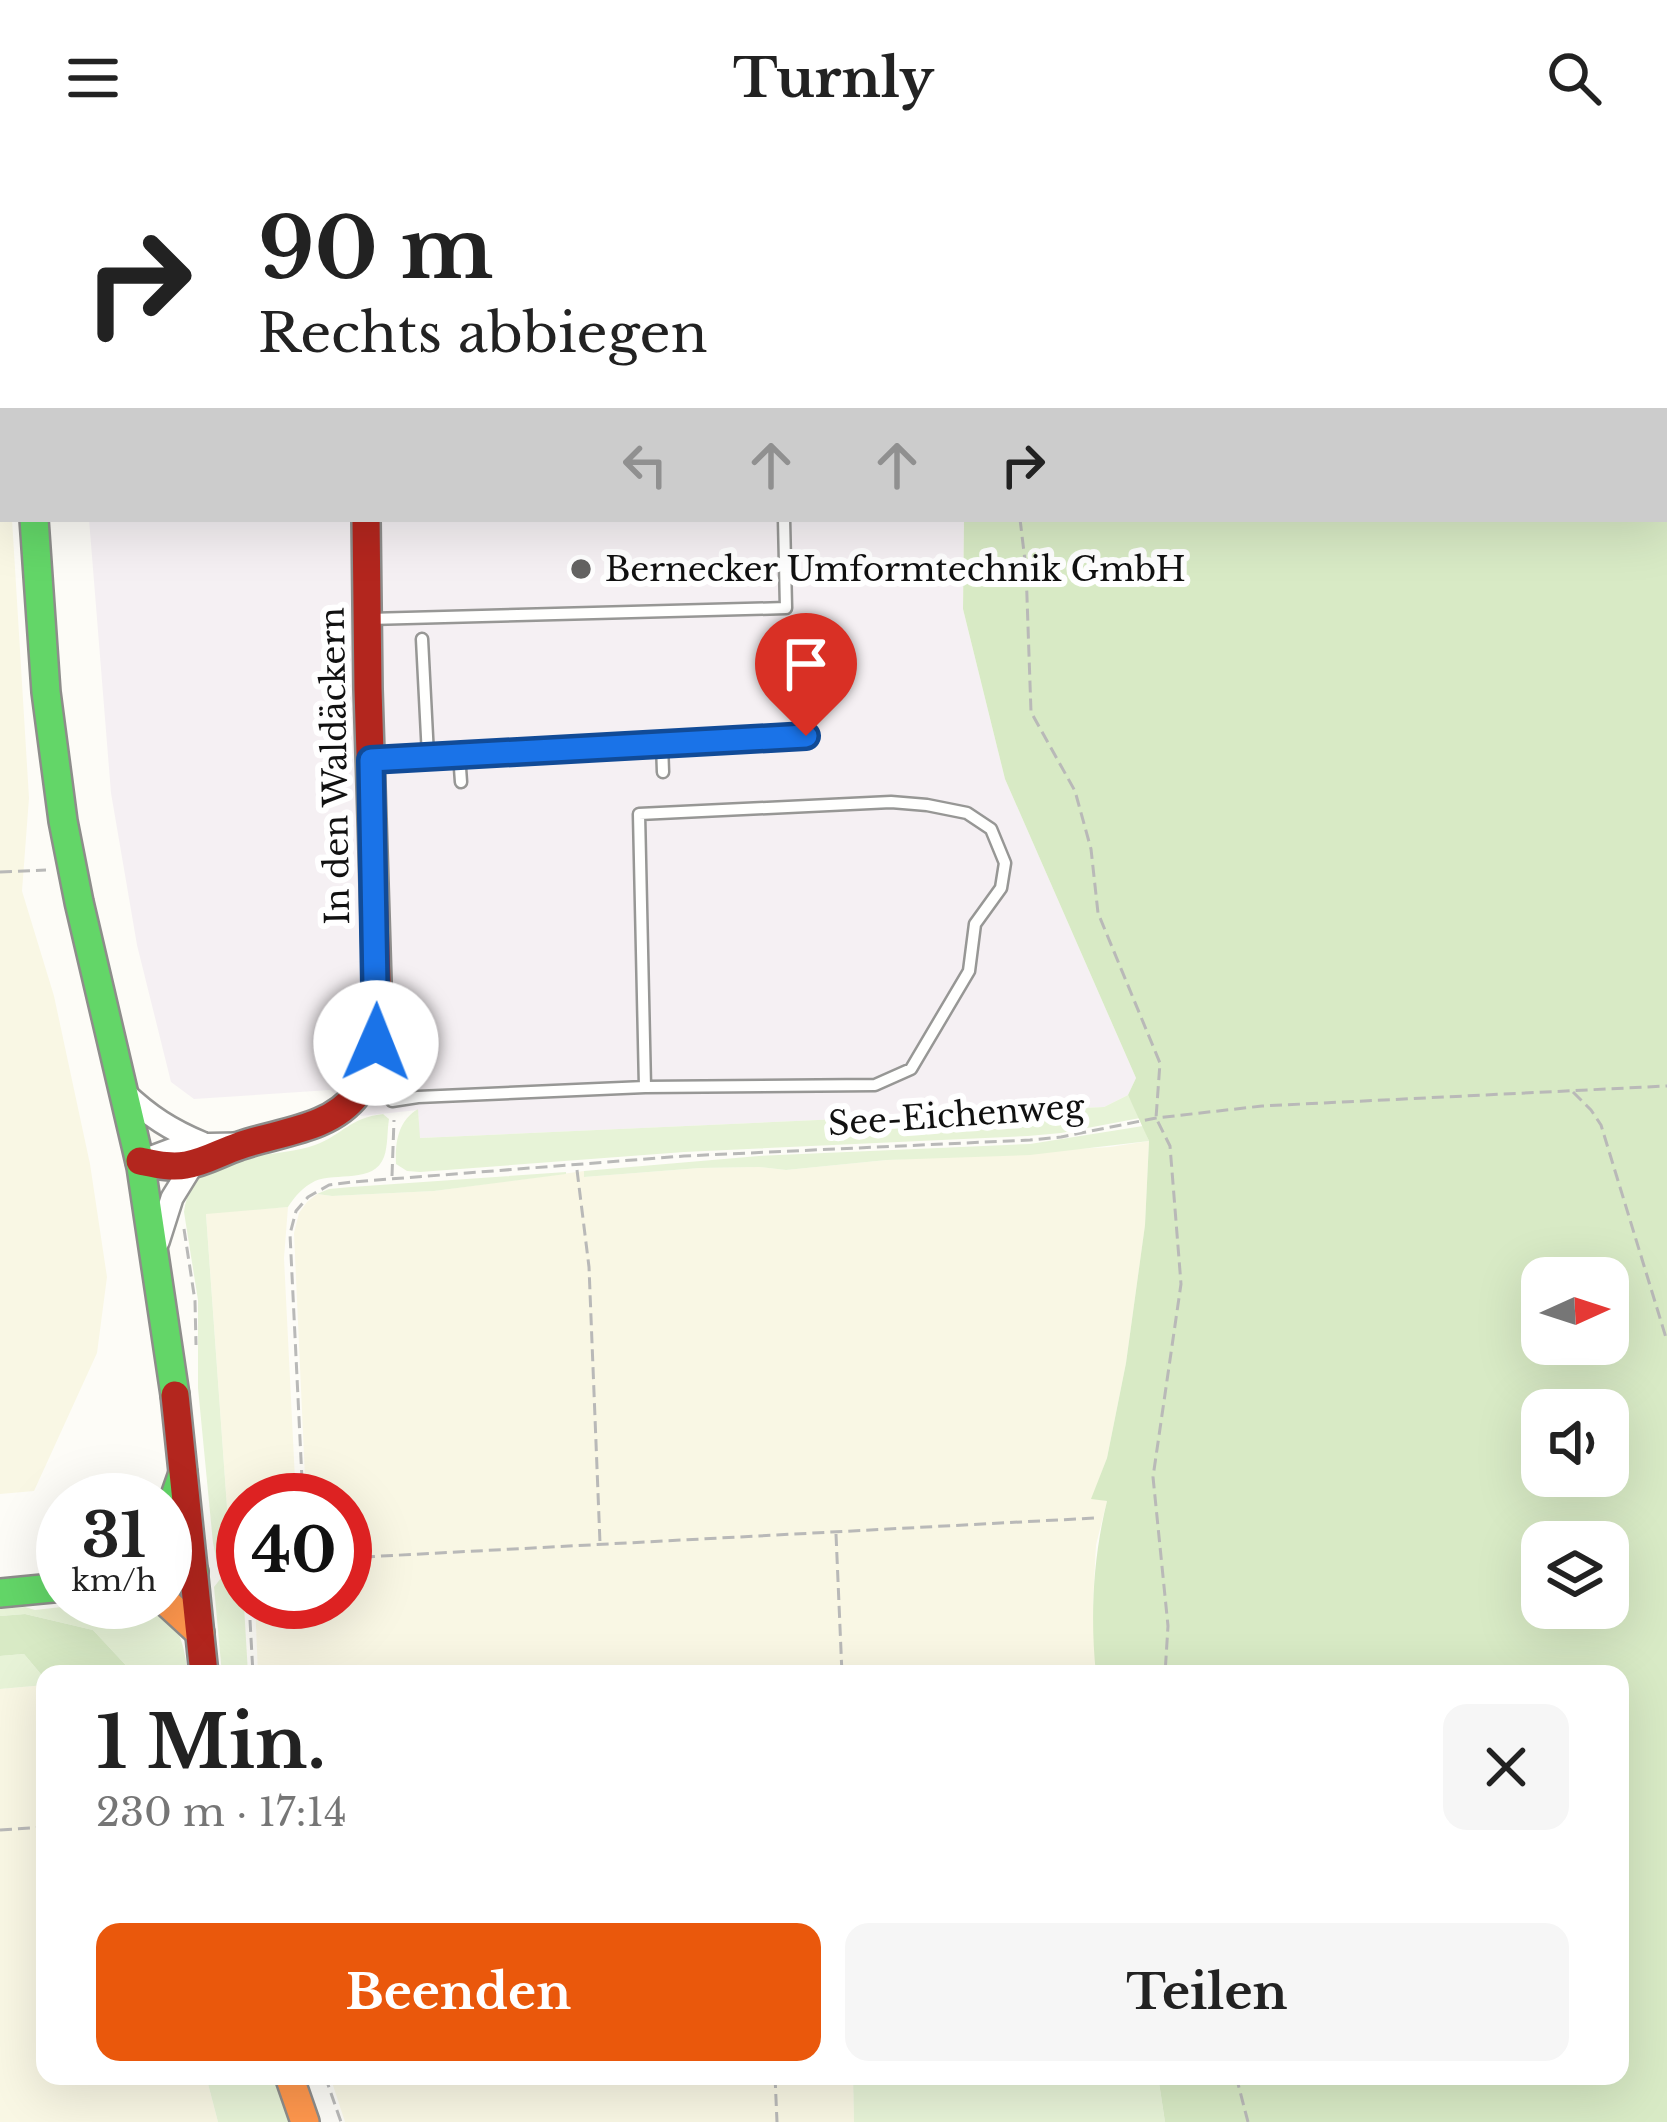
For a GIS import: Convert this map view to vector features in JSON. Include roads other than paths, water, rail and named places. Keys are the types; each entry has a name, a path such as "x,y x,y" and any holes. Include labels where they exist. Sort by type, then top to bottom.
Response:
{"main road":[{"path":"34,522 47,700 72,869 156,1248 183,1473"},
{"name":"In den Waldäckern","path":"140,1161 178,1166 198,1154 289,1133 330,1118 356,1096 374,1060 378,1014 367,522"},
{"path":"192,1516 204,1573 203,1665"},
{"path":"192,1574 204,1573"},
{"path":"0,1593 36,1590"},
{"path":"192,1626 200,1633"},
{"path":"292,2085 305,2122"}],"street":[{"path":"125,1094 198,1154 172,1198 156,1248"}],"lane":[{"path":"367,619 786,608 784,522"},
{"path":"422,639 428,756"},
{"path":"371,760 806,736"},
{"path":"662,744 663,772"},
{"path":"459,754 461,782"},
{"path":"392,1101 645,1087 875,1085 911,1069 969,971 975,923 1001,889 1005,863 991,829 967,813 891,802 639,814 645,1087"}],"place":[{"name":"Bernecker Umformtechnik GmbH","path":"581,569"}]}
